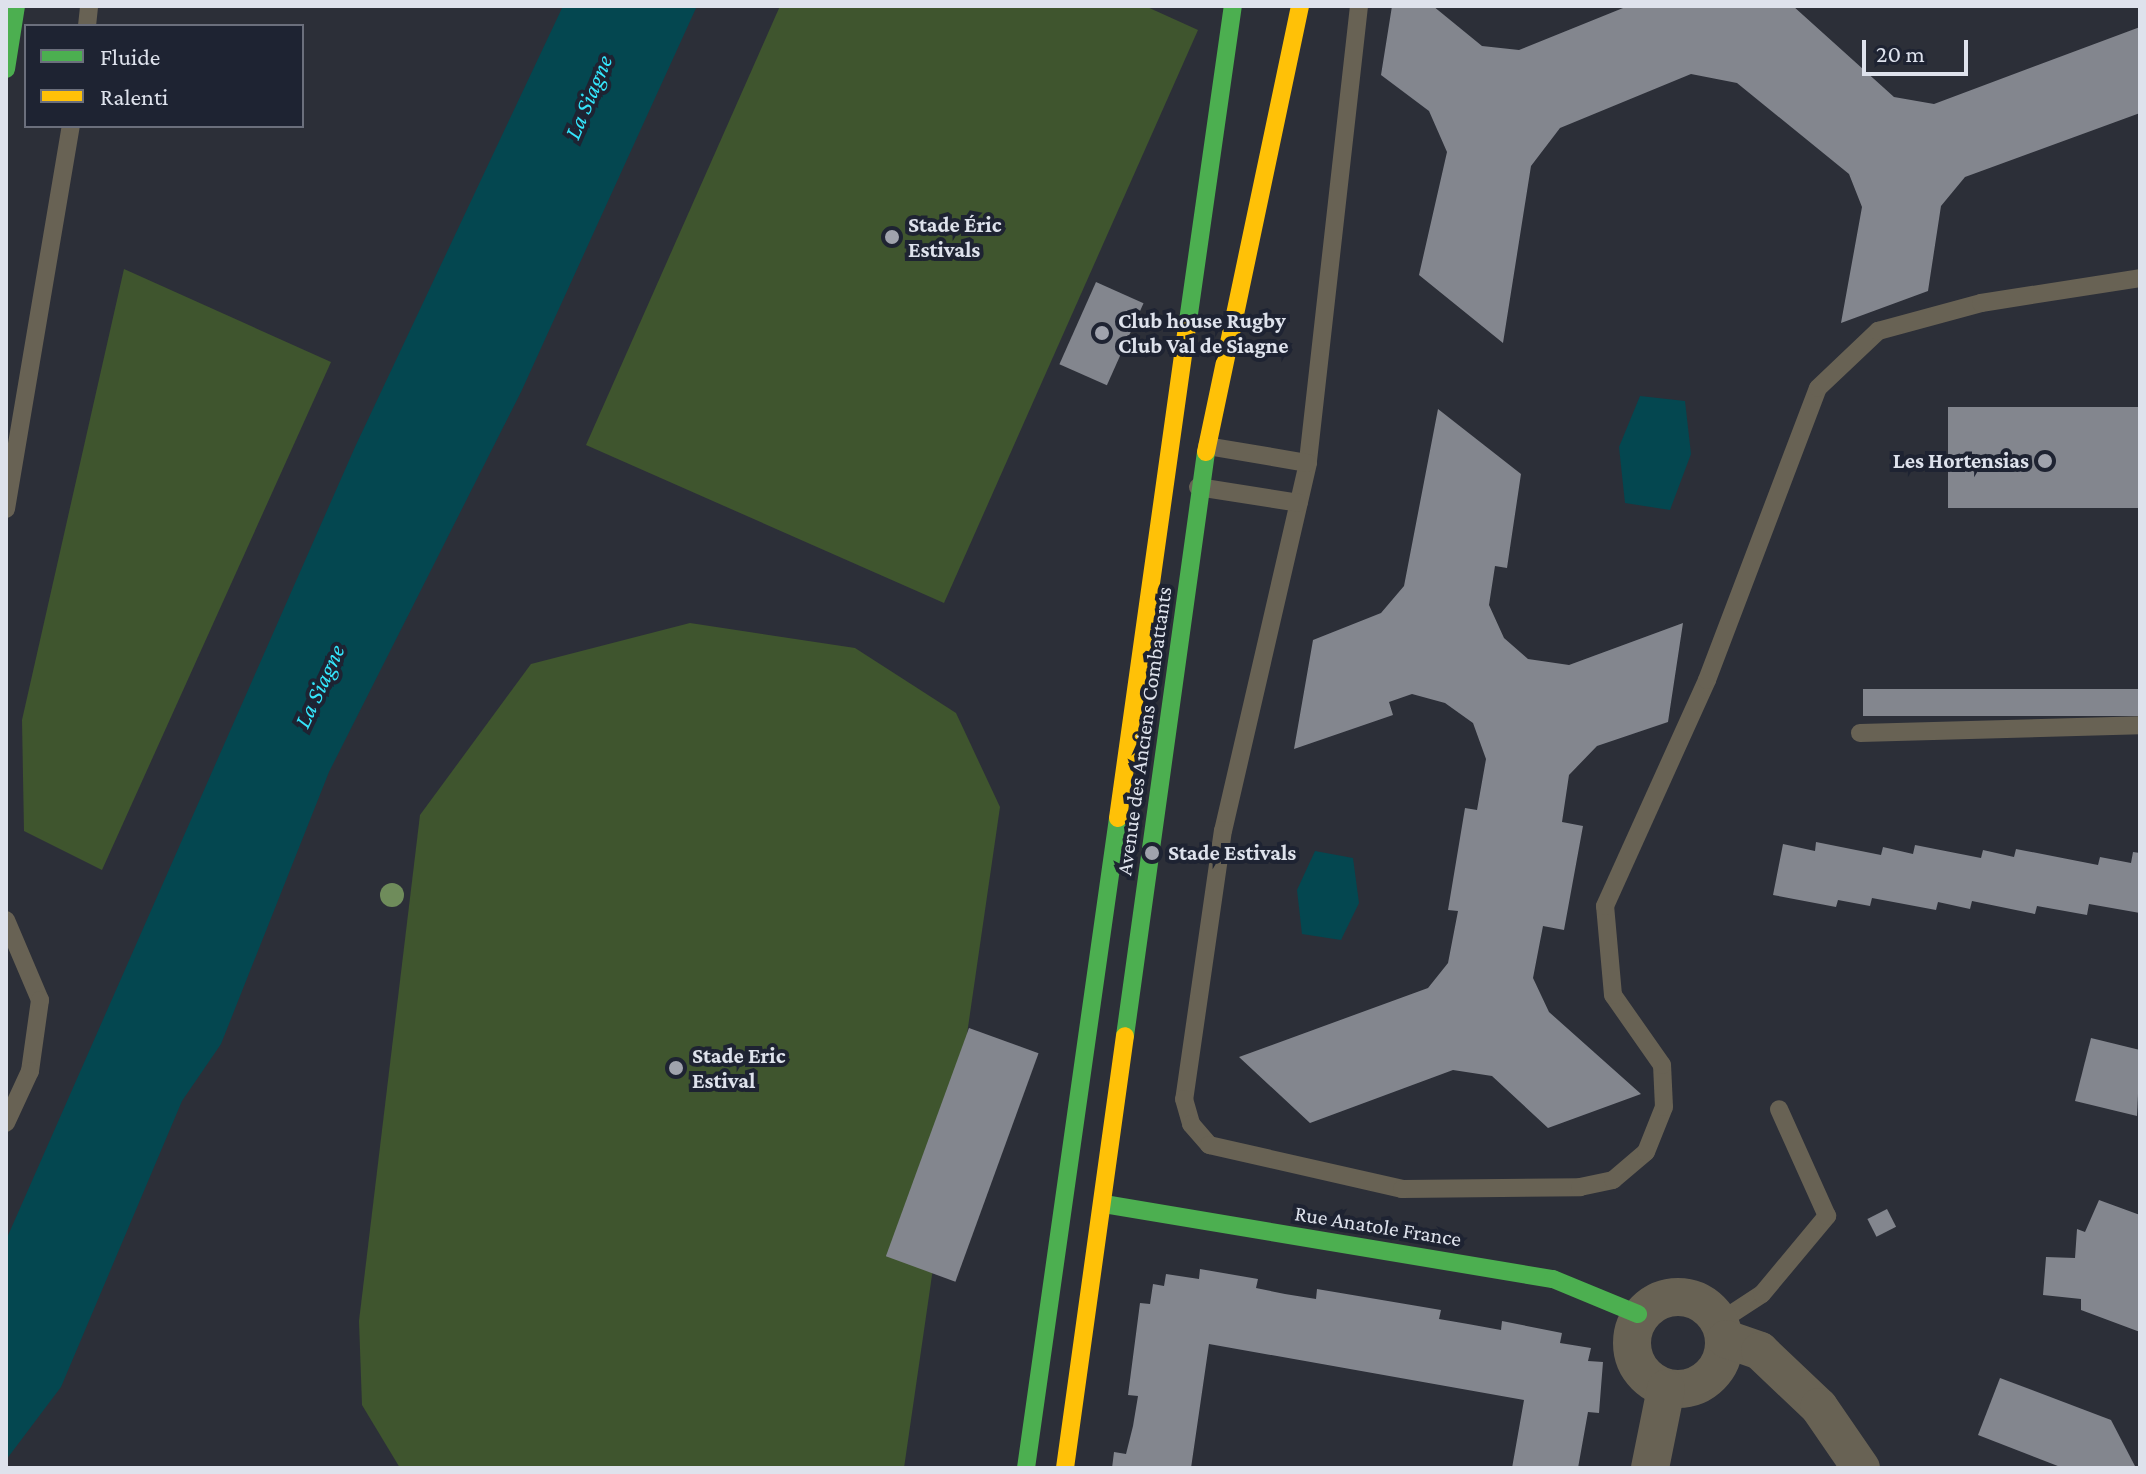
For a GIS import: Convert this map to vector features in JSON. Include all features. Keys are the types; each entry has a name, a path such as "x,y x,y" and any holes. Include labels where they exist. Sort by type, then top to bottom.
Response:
{"main road":[{"path":"6,69 16,6"},
{"name":"Avenue des Anciens Combattants","path":"1026,1468 1233,6"},
{"name":"Avenue des Anciens Combattants","path":"1065,1468 1207,446 1300,6"},
{"name":"Rue Anatole France","path":"1104,1204 1553,1279 1638,1314"}],"street":[{"path":"1677,1294 1714,1310 1722,1331 1723,1361 1704,1383 1666,1389 1641,1374 1629,1343 1638,1314 1677,1294"},
{"path":"1722,1331 1760,1351 1809,1397 1861,1468"},
{"path":"1650,1468 1666,1389"}],"lane":[{"path":"1359,6 1308,463 1223,830 1184,1099 1191,1124 1209,1145 1402,1189 1613,1180 1646,1152 1664,1107 1662,1065 1613,995 1605,906 1707,680 1818,388 1878,331 1981,303 2140,278"},
{"path":"6,509 71,128"},
{"path":"1207,446 1308,463"},
{"path":"1164,483 1299,503"},
{"path":"1860,733 2140,725"},
{"path":"6,920 40,1000 30,1071 6,1123"},
{"path":"1722,1331 1762,1294 1827,1216 1779,1109"}],"green space":[{"name":"Stade Éric Estivals","path":"780,6 1145,6 1198,30 944,603 586,445"},
{"path":"124,269 331,362 102,870 24,831 22,720"},
{"name":"Stade Eric Estival","path":"690,623 855,648 956,713 1000,807 904,1468 400,1468 362,1405 359,1321 420,815 531,664"}],"water":[{"name":"La Siagne","path":"563,6 697,6 521,392 329,772 221,1044 182,1101 61,1387 6,1460 6,1240 355,447"},
{"path":"1640,396 1685,401 1691,454 1670,510 1625,503 1619,447"},
{"path":"1315,851 1353,858 1359,903 1341,940 1302,934 1297,890"}],"building":[{"path":"1392,6 1433,6 1482,46 1519,50 1628,6 1793,6 1894,97 1934,104 2140,27 2140,113 1965,177 1941,206 1928,291 1841,323 1862,207 1849,174 1737,83 1691,74 1560,128 1531,166 1503,343 1419,275 1447,152 1429,111 1381,75"},
{"name":"Club house Rugby Club Val de Siagne","path":"1096,282 1144,303 1107,385 1059,364"},
{"name":"Les Hortensias","path":"1948,407 2140,407 2140,508 1948,508"},
{"path":"1438,409 1521,474 1507,568 1495,566 1489,605 1504,638 1528,659 1569,665 1683,623 1668,722 1597,746 1569,775 1562,822 1583,826 1564,930 1543,926 1533,978 1549,1012 1641,1094 1548,1128 1492,1076 1453,1070 1310,1123 1239,1057 1428,988 1448,963 1458,911 1448,910 1465,808 1477,810 1486,759 1473,723 1445,703 1412,694 1389,702 1393,715 1294,749 1313,640 1381,613 1404,586"},
{"path":"1863,689 2140,689 2140,716 1863,716"},
{"path":"1816,842 1881,855 1883,847 1913,854 1915,845 1981,858 1983,850 2014,857 2016,849 2098,865 2100,857 2131,863 2133,852 2140,853 2140,913 2089,904 2087,915 2037,906 2035,914 1972,901 1970,909 1938,902 1936,910 1872,898 1870,906 1838,900 1836,907 1773,895 1783,844 1815,851"},
{"path":"969,1028 1039,1053 955,1282 886,1256"},
{"path":"2091,1038 2140,1050 2137,1116 2075,1101"},
{"path":"2099,1200 2140,1215 2140,1332 2081,1310 2081,1299 2043,1295 2046,1257 2075,1258 2077,1229 2085,1232"},
{"path":"1887,1209 1896,1227 1876,1237 1867,1219"},
{"path":"1200,1269 1258,1279 1256,1288 1285,1294 1316,1299 1317,1289 1441,1310 1439,1319 1501,1330 1502,1321 1562,1333 1560,1343 1591,1348 1588,1361 1603,1362 1599,1413 1588,1412 1578,1468 1512,1468 1524,1400 1209,1344 1191,1468 1112,1468 1114,1452 1126,1454 1133,1426 1138,1396 1128,1395 1140,1303 1150,1304 1153,1284 1164,1286 1166,1274 1199,1279"},
{"path":"2000,1378 2111,1420 2136,1468 2063,1468 1978,1435"}],"traffic: fast":[{"path":"6,69 16,6"},
{"path":"1187,328 1233,6"},
{"path":"1125,1036 1206,452"},
{"path":"1026,1468 1118,818"},
{"path":"1104,1204 1553,1279 1638,1314"}],"traffic: slow":[{"path":"1206,452 1300,6"},
{"path":"1118,818 1187,328"},
{"path":"1065,1468 1125,1036"}],"place":[{"name":"Stade Éric Estivals","path":"892,237"},
{"name":"Club house Rugby Club Val de Siagne","path":"1102,333"},
{"name":"Les Hortensias","path":"2045,461"},
{"name":"Stade Estivals","path":"1152,853"},
{"name":"Stade Eric Estival","path":"676,1068"}]}
